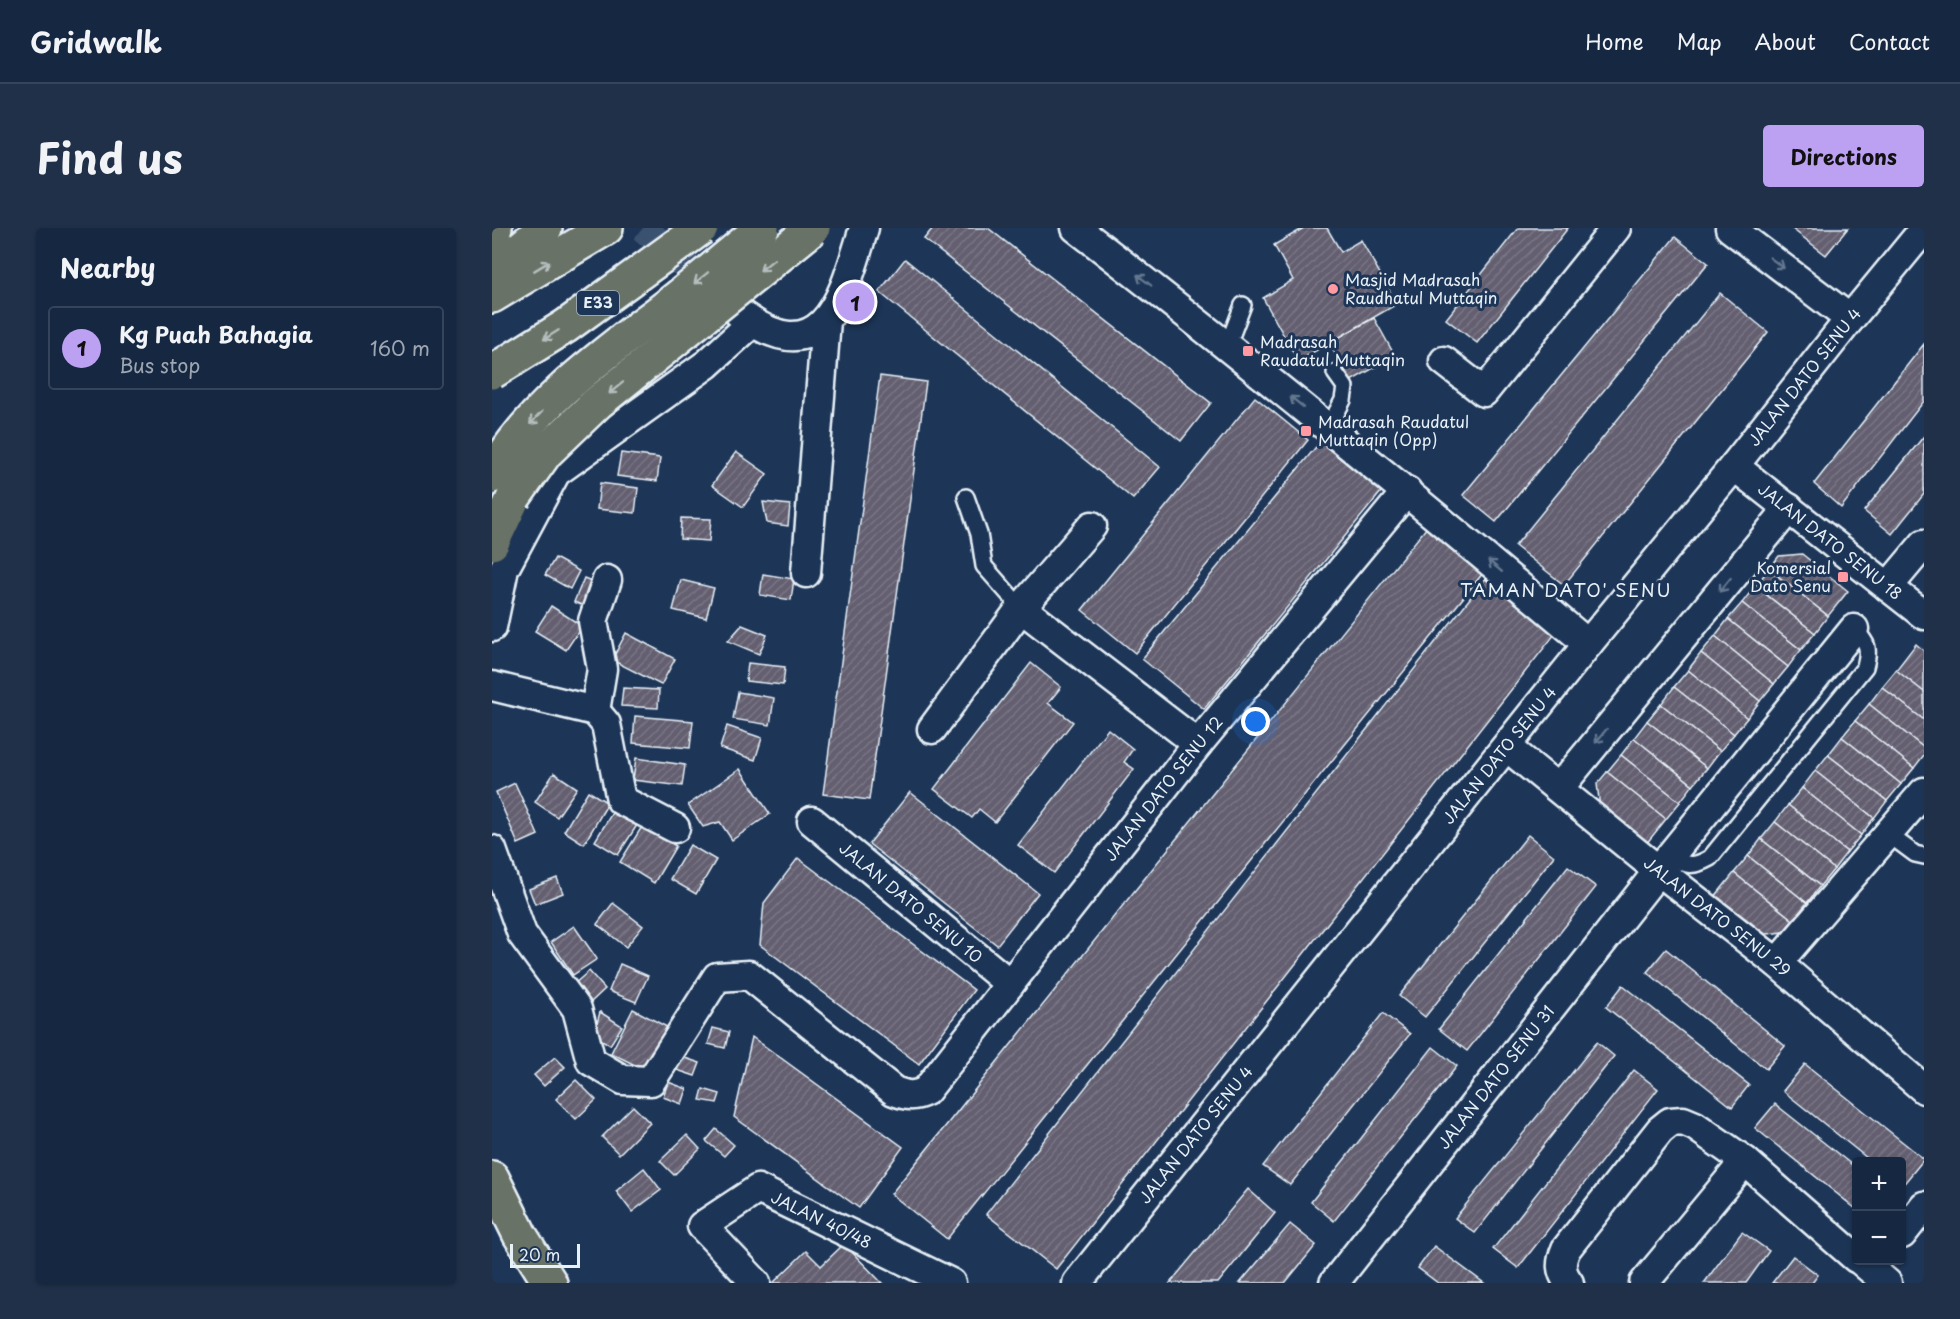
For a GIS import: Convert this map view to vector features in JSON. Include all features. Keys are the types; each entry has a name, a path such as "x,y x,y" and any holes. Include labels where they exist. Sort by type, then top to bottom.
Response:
{"highway":[{"path":"492,264 521,248 545,228"},
{"path":"492,296 606,228"},
{"name":"E33","path":"492,372 566,326 701,228"},
{"path":"492,543 503,487 501,459 522,433 563,391 625,337 667,306 762,228"},
{"path":"503,487 546,452 597,403 813,228"},
{"path":"492,1178 520,1235 550,1283"}],"street":[{"path":"492,627 504,569 556,472 707,364 743,316 776,335 795,337 813,332 826,321 843,293 864,228"},
{"path":"1076,228 1224,343 1407,491 1588,644"},
{"path":"1444,362 1484,392 1616,228"},
{"path":"1730,228 1850,319"},
{"name":"JALAN DATO SENU 4","path":"1077,1283 1588,644 1924,229"},
{"path":"806,573 826,321"},
{"name":"JALAN DATO SENU 18","path":"1734,466 1924,615"},
{"name":"JALAN DATO SENU 12","path":"492,850 522,933 577,1009 591,1061 623,1080 651,1081 717,977 749,975 894,1091 916,1096 926,1091 1198,744 1407,491"},
{"path":"1558,788 1789,508"},
{"path":"932,729 1021,608 1092,526"},
{"path":"1888,587 1924,543"},
{"path":"595,711 602,669 592,621 607,580"},
{"path":"1021,608 1198,744"},
{"name":"JALAN DATO SENU 31","path":"1334,1283 1664,863 1854,629"},
{"path":"492,686 595,711 606,724 621,800 675,828"},
{"name":"JALAN DATO SENU 29","path":"1507,747 1558,788 1664,863 1924,1089"},
{"path":"1777,963 1924,792"},
{"name":"JALAN DATO SENU 10","path":"812,821 1010,984"},
{"path":"1569,1283 1563,1274 1561,1261 1566,1249 1660,1130 1670,1122 1683,1121 1695,1126 1745,1161 1870,1269"},
{"path":"1644,1283 1745,1161"},
{"name":"JALAN 40/48","path":"756,1283 702,1226 758,1189 951,1283"},
{"path":"1906,1229 1924,1206"}],"lane":[{"path":"1224,343 1233,334 1244,305"},
{"path":"1329,428 1343,400 1345,387 1335,373"},
{"path":"966,497 979,534 984,566 1021,608"},
{"path":"1888,834 1915,854 1924,856"}],"building":[{"path":"933,228 988,228 1211,403 1181,441 924,239"},
{"name":"Masjid Madrasah Raudhatul Muttaqin","path":"1304,228 1327,228 1341,252 1361,240 1397,304 1298,361 1263,298 1293,280 1274,245"},
{"path":"1518,228 1568,228 1477,343 1446,319"},
{"path":"1791,228 1848,228 1826,255"},
{"path":"1675,237 1708,263 1496,522 1463,495"},
{"path":"905,259 1160,467 1133,499 879,292"},
{"path":"1720,293 1768,332 1564,585 1515,546"},
{"name":"Masjid Madrasah Raudhatul Muttaqin","path":"1374,318 1395,356 1351,381 1329,343"},
{"path":"1924,344 1924,401 1841,508 1814,484"},
{"path":"880,376 926,382 869,800 823,794"},
{"path":"1255,397 1308,440 1135,653 1082,610"},
{"path":"1924,436 1924,494 1892,534 1864,511"},
{"path":"1320,442 1381,492 1204,709 1142,659"},
{"path":"736,452 767,474 743,507 712,485"},
{"path":"621,453 660,458 657,481 617,476"},
{"path":"600,483 638,488 635,513 597,509"},
{"path":"763,502 790,505 788,526 767,523"},
{"path":"681,518 711,519 709,541 680,539"},
{"path":"1427,527 1483,573 947,1239 891,1194"},
{"path":"1802,554 1848,591 1828,616 1769,569 1779,556"},
{"path":"555,558 579,571 570,589 545,575"},
{"path":"1769,569 1828,616 1815,633 1755,586"},
{"path":"763,574 794,579 791,600 760,595"},
{"path":"584,578 604,586 594,610 574,602"},
{"path":"1485,579 1555,634 1056,1269 986,1214"},
{"path":"681,580 714,588 706,618 673,610"},
{"path":"1755,586 1815,633 1801,650 1742,603"},
{"path":"1742,603 1801,650 1788,667 1728,619"},
{"path":"551,606 582,626 566,650 535,631"},
{"path":"1728,619 1788,667 1774,684 1715,636"},
{"path":"742,625 767,635 759,654 728,641"},
{"path":"626,633 675,659 661,685 612,660"},
{"path":"1715,636 1774,684 1760,701 1701,653"},
{"path":"1916,644 1924,651 1924,692 1896,670"},
{"path":"1701,653 1760,701 1747,718 1688,670"},
{"path":"748,663 785,667 783,685 746,681"},
{"path":"1031,663 1061,687 1048,703 1073,722 995,822 979,809 972,818 934,789"},
{"path":"1688,670 1747,718 1734,734 1674,687"},
{"path":"1896,670 1924,692 1924,720 1882,687"},
{"path":"1674,687 1734,734 1720,751 1661,704"},
{"path":"1882,687 1924,720 1924,748 1869,704"},
{"path":"623,688 659,690 658,708 621,706"},
{"path":"738,692 774,698 770,725 733,719"},
{"path":"1661,704 1720,751 1707,768 1647,721"},
{"path":"1869,704 1924,748 1924,755 1914,768 1855,721"},
{"path":"635,716 693,721 690,748 633,743"},
{"path":"1647,721 1707,768 1693,785 1634,738"},
{"path":"1855,721 1914,768 1901,784 1842,737"},
{"path":"727,726 762,738 755,760 720,748"},
{"path":"1108,729 1133,749 1124,762 1134,769 1054,873 1018,845"},
{"path":"1842,737 1901,784 1887,801 1828,755"},
{"path":"1634,738 1693,785 1680,802 1621,755"},
{"path":"1621,755 1680,802 1666,819 1607,772"},
{"path":"1828,755 1887,801 1874,818 1815,771"},
{"path":"636,758 685,765 682,786 633,780"},
{"path":"740,769 770,814 732,840 720,822 703,827 688,805"},
{"path":"1815,771 1874,818 1861,835 1802,788"},
{"path":"1607,772 1666,819 1646,844 1600,807 1597,784"},
{"path":"554,773 577,788 557,817 535,802"},
{"path":"515,783 538,835 518,844 496,792"},
{"path":"1802,788 1861,835 1847,852 1788,805"},
{"path":"588,791 608,803 584,844 564,831"},
{"path":"910,792 1038,893 997,945 869,844"},
{"path":"1788,805 1847,852 1834,869 1775,822"},
{"path":"615,808 639,822 618,855 595,841"},
{"path":"1775,822 1834,869 1820,886 1761,839"},
{"path":"643,825 676,846 654,883 620,862"},
{"path":"1528,835 1554,856 1425,1017 1399,996"},
{"path":"1761,839 1820,886 1807,903 1748,856"},
{"path":"690,845 716,860 696,894 670,879"},
{"path":"1748,856 1807,903 1793,920 1734,873"},
{"path":"798,858 974,990 919,1064 760,945 764,903"},
{"path":"1568,866 1596,887 1467,1051 1439,1029"},
{"path":"1734,873 1793,920 1783,932 1760,935 1714,898"},
{"path":"557,878 563,893 535,904 529,889"},
{"path":"613,903 643,926 626,947 597,924"},
{"path":"574,926 597,959 573,975 551,942"},
{"path":"1666,949 1785,1046 1766,1069 1647,972"},
{"path":"620,964 648,976 636,1002 609,991"},
{"path":"589,971 605,989 590,1003 573,985"},
{"path":"1623,985 1749,1085 1732,1107 1606,1007"},
{"path":"633,1009 667,1027 645,1070 611,1053"},
{"path":"600,1012 622,1026 610,1045 594,1035"},
{"path":"1383,1013 1410,1034 1290,1185 1263,1166"},
{"path":"713,1028 729,1032 725,1048 708,1044"},
{"path":"752,1037 903,1147 859,1208 734,1117"},
{"path":"1597,1042 1614,1056 1475,1233 1455,1218"},
{"path":"1433,1047 1457,1066 1334,1221 1311,1202"},
{"path":"555,1057 565,1067 544,1086 534,1075"},
{"path":"682,1057 700,1063 695,1076 677,1070"},
{"path":"1805,1064 1924,1159 1906,1181 1906,1157 1866,1157 1783,1091"},
{"path":"1634,1070 1658,1089 1518,1268 1493,1249"},
{"path":"576,1080 596,1100 576,1119 556,1099"},
{"path":"668,1082 687,1089 682,1104 663,1097"},
{"path":"703,1089 720,1094 717,1103 700,1100"},
{"path":"1775,1104 1852,1165 1852,1206 1755,1128"},
{"path":"633,1106 650,1123 619,1154 602,1137"},
{"path":"716,1129 734,1145 724,1156 706,1141"},
{"path":"687,1135 700,1149 674,1175 660,1161"},
{"path":"644,1168 661,1190 632,1212 616,1191"},
{"path":"1248,1189 1275,1213 1218,1283 1170,1283"},
{"path":"1290,1224 1316,1245 1285,1283 1240,1283"},
{"path":"1742,1232 1769,1251 1746,1283 1704,1283"},
{"path":"844,1244 882,1283 773,1283 806,1251 821,1266"},
{"path":"1434,1246 1484,1283 1438,1283 1418,1268"},
{"path":"1793,1256 1818,1275 1812,1283 1772,1283"}],"tunnel":[{"path":"643,228 717,294"}],"place":[{"name":"Masjid Madrasah Raudhatul Muttaqin","path":"1333,289"},
{"name":"Kg Puah Bahagia","path":"855,302"},
{"name":"Madrasah Raudatul Muttaqin","path":"1248,351"},
{"name":"Madrasah Raudatul Muttaqin (Opp)","path":"1306,431"},
{"name":"Komersial Dato Senu","path":"1843,577"}],"district":[{"name":"TAMAN DATO' SENU","path":"1566,591"}]}
